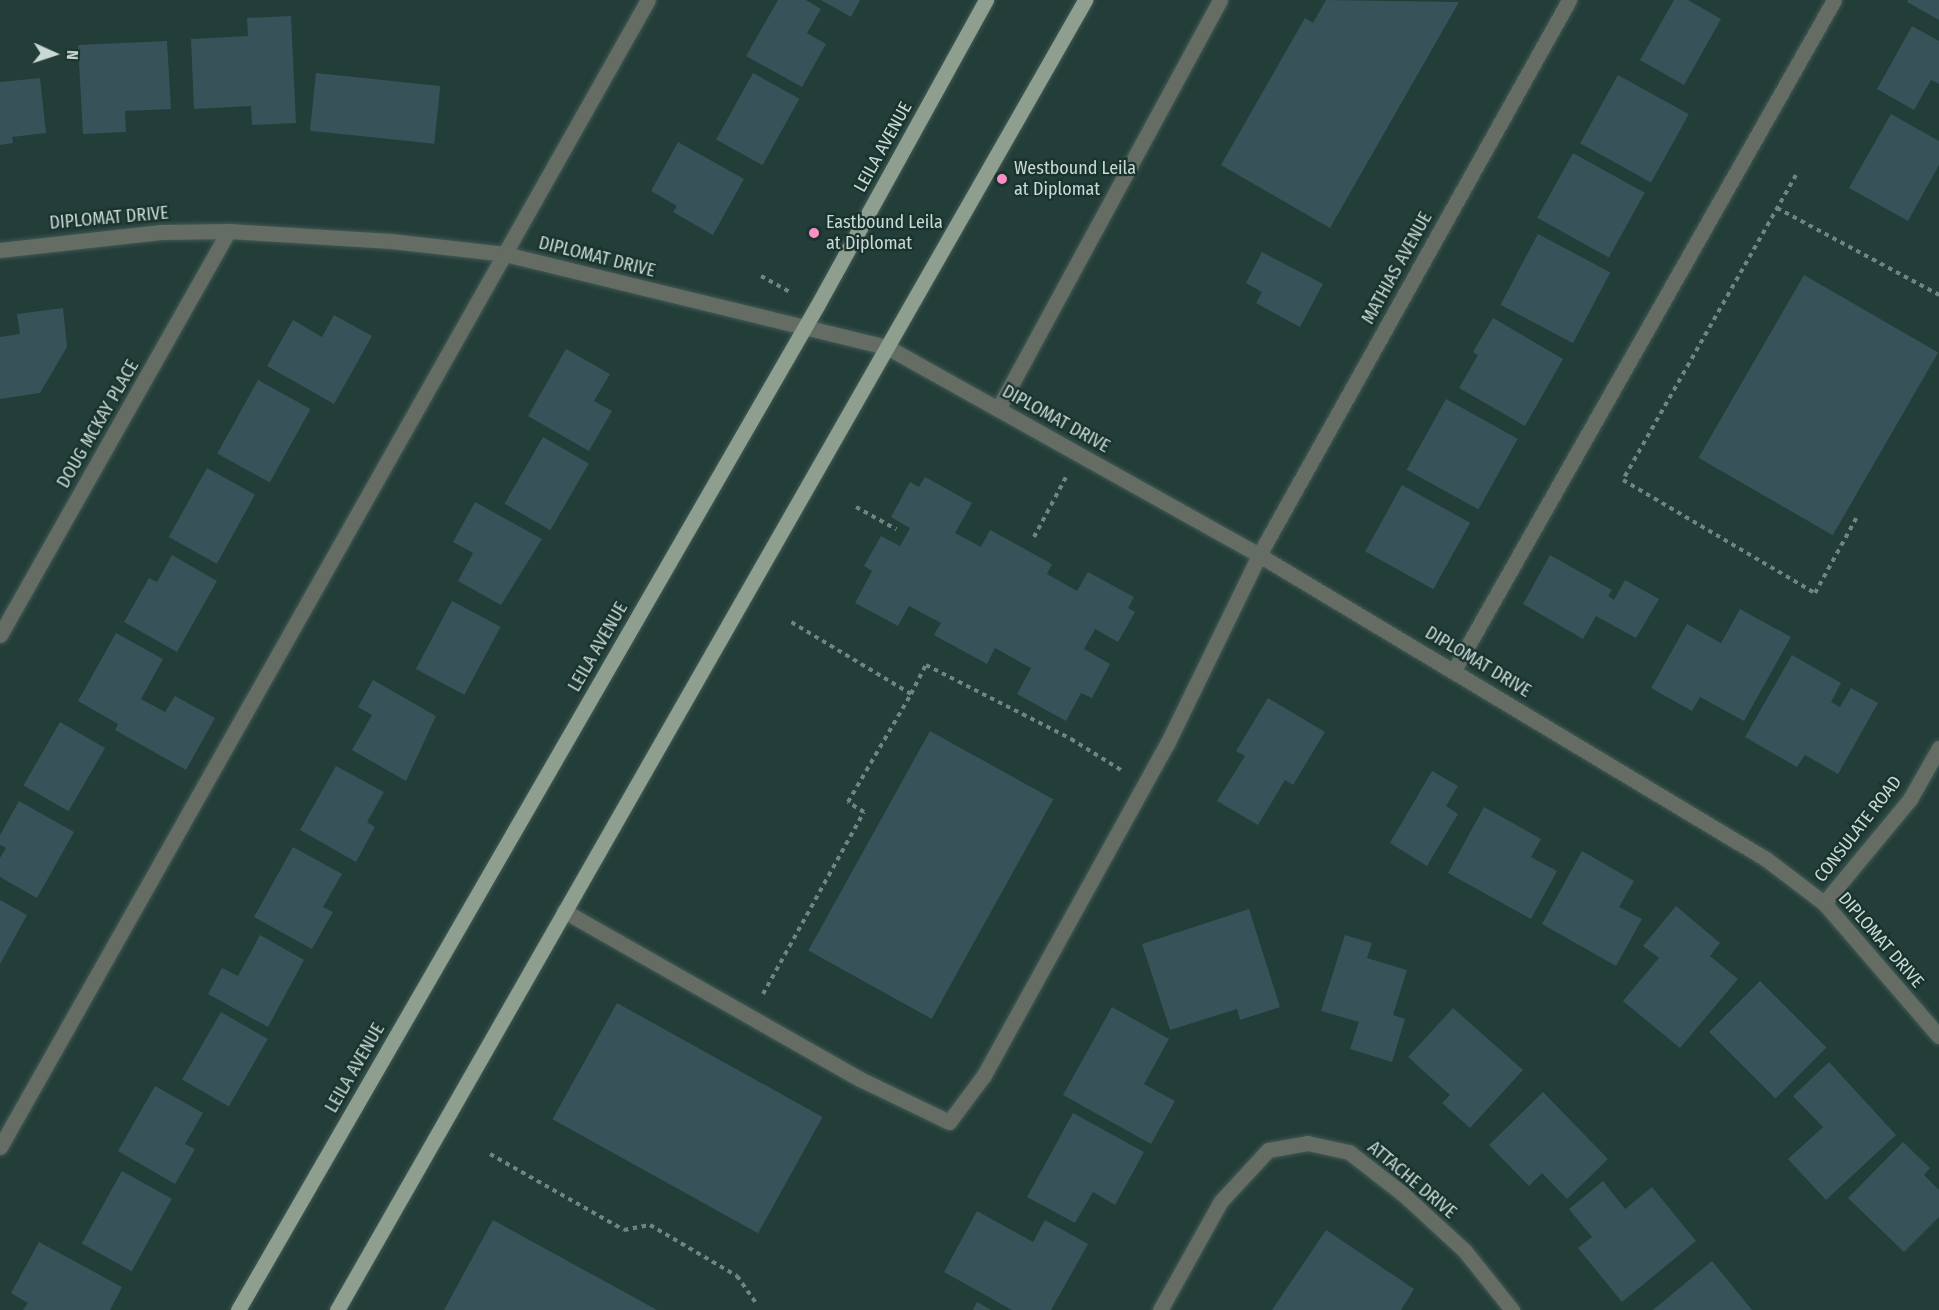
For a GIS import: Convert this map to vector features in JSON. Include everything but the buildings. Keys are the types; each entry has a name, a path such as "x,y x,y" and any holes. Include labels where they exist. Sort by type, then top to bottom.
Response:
{"main road":[{"name":"LEILA AVENUE","path":"238,1310 817,306 986,0"},
{"path":"337,1310 1086,0"}],"street":[{"path":"0,1147 648,0"},
{"path":"998,409 1220,0"},
{"name":"MATHIAS AVENUE","path":"750,1017 860,1080 949,1122 984,1075 1145,784 1259,555 1569,0"},
{"path":"1454,670 1834,0"},
{"name":"DIPLOMAT DRIVE","path":"0,250 161,232 229,231 391,241 505,254 887,348 1259,555 1766,859 1824,903 1939,1036"},
{"name":"DOUG MCKAY PLACE","path":"0,635 229,231"},
{"name":"CONSULATE ROAD","path":"1824,903 1910,799 1939,748"},
{"path":"564,911 750,1017"},
{"name":"ATTACHE DRIVE","path":"1160,1310 1221,1201 1268,1150 1307,1143 1348,1152 1402,1194 1464,1250 1512,1310"}],"path":[{"path":"1796,175 1623,480 1815,593 1857,517"},
{"path":"1777,208 1939,295"},
{"path":"761,276 817,306"},
{"path":"1034,537 1078,454"},
{"path":"856,507 896,529"},
{"path":"791,622 911,694"},
{"path":"750,1017 864,812 848,802 926,665 1071,739 1145,784"},
{"path":"490,1154 624,1230 650,1225 737,1276 755,1302"}],"place":[{"name":"Westbound Leila at Diplomat","path":"1002,179"},
{"name":"Eastbound Leila at Diplomat","path":"814,233"}]}
